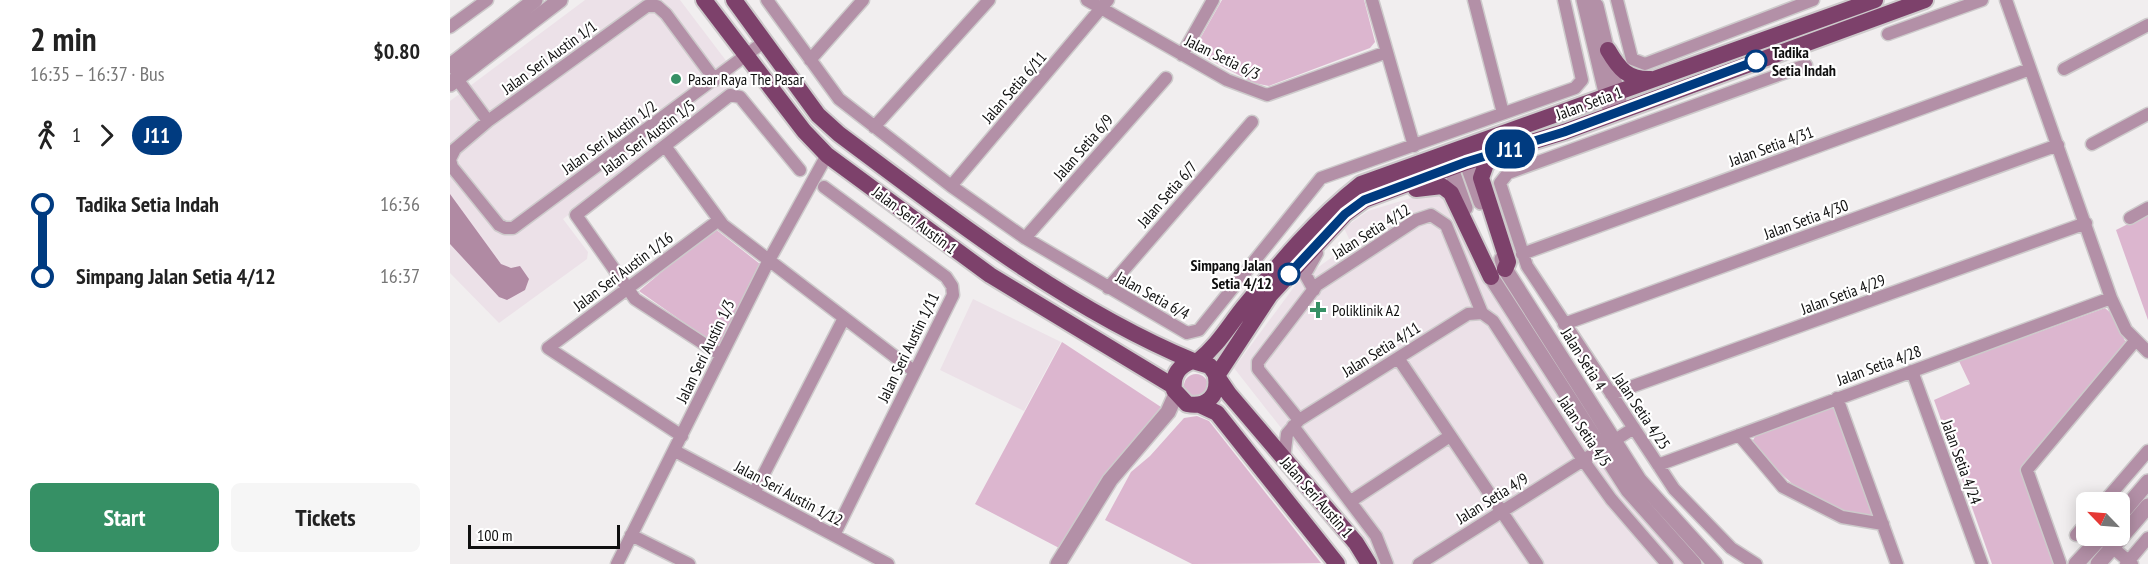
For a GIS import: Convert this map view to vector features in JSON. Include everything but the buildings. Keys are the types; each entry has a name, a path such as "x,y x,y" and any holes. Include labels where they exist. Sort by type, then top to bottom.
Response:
{"main road":[{"name":"Jalan Seri Austin 1","path":"704,0 804,131 827,155 990,275 1175,390"},
{"name":"Jalan Seri Austin 1","path":"734,0 818,115 839,134 1002,254 1149,342 1196,361"},
{"name":"Jalan Setia 1","path":"1216,377 1270,294 1336,222 1364,200 1456,158 1611,95 1875,0"},
{"name":"Jalan Setia 1","path":"1196,361 1213,349 1242,309 1333,206 1361,184 1564,132 1924,0"},
{"path":"1608,50 1620,68 1630,77 1654,79"},
{"path":"1364,200 1434,185 1442,186 1451,193 1498,273 1508,262 1480,178 1486,164 1495,156 1564,132"},
{"path":"1196,361 1210,366 1216,377 1217,386 1213,396 1197,405 1187,404 1175,390 1176,372 1196,361"},
{"name":"Jalan Seri Austin 1","path":"1216,377 1356,543 1369,564"},
{"name":"Jalan Seri Austin 1","path":"1197,405 1212,408 1217,413 1336,564"}],"street":[{"path":"450,27 487,0"},
{"path":"452,76 535,0"},
{"path":"452,76 560,0"},
{"name":"Jalan Setia 6/4","path":"767,0 838,99 951,186 1025,238 1186,333 1199,330 1321,178 1575,88 1582,80 1563,0"},
{"path":"810,60 863,0"},
{"path":"874,127 989,0"},
{"name":"Jalan Setia 6/3","path":"1088,0 1105,5 1182,55 1227,80 1267,95 1387,52"},
{"path":"1182,55 1213,0"},
{"path":"1372,0 1414,146"},
{"path":"1474,0 1503,113"},
{"path":"1584,0 1616,112"},
{"path":"1594,0 1608,50 1611,95"},
{"path":"1617,0 1632,59 1645,64 1813,0"},
{"path":"1888,34 1982,0"},
{"path":"2006,0 2112,298 2126,330 2148,352"},
{"name":"Jalan Setia 6/11","path":"951,186 1105,5"},
{"name":"Jalan Seri Austin 1/1","path":"476,196 450,159 455,149 488,121 647,6 657,6 666,14 715,80"},
{"path":"2064,69 2148,25"},
{"name":"Jalan Seri Austin 1/2","path":"476,196 499,225 513,228 765,41"},
{"name":"Jalan Setia 4/25","path":"1756,564 1731,548 1674,489 1564,324 1522,254 1500,188 1503,177 1508,173 1806,65"},
{"name":"Jalan Setia 4/31","path":"1522,254 2030,69"},
{"path":"452,76 488,121"},
{"name":"Jalan Setia 6/9","path":"1025,238 1166,78"},
{"name":"Jalan Seri Austin 1/5","path":"628,288 576,215 730,95 735,94 740,97 800,170"},
{"path":"2092,144 2148,114"},
{"name":"Jalan Setia 6/7","path":"1108,288 1252,122"},
{"name":"Jalan Setia 4/30","path":"1564,324 2058,145"},
{"path":"665,146 719,220 768,262 915,372"},
{"name":"Jalan Seri Austin 1/3","path":"617,564 768,262 827,155"},
{"name":"Jalan Setia 4","path":"1456,158 1498,273 1607,444 1628,490 1694,564"},
{"name":"Jalan Seri Austin 1/11","path":"824,187 946,277 952,286 953,295 834,535"},
{"path":"2130,218 2148,208"},
{"name":"Jalan Setia 4/12","path":"1293,426 1257,365 1314,290 1416,220 1431,215 1446,225 1482,313"},
{"name":"Jalan Seri Austin 1/16","path":"682,436 548,348 719,220"},
{"path":"1314,290 1306,278 1307,268 1335,231 1336,222"},
{"name":"Jalan Setia 4/29","path":"1611,394 2085,223"},
{"path":"628,288 635,298 721,355"},
{"name":"Jalan Setia 4/28","path":"1658,465 2112,298"},
{"name":"Jalan Setia 4/11","path":"1293,426 1468,314 1482,313"},
{"name":"Jalan Setia 4/5","path":"1482,313 1493,321 1611,499 1667,564"},
{"path":"754,493 844,318"},
{"path":"2060,563 2027,473 2028,466 2135,341"},
{"path":"1398,358 1537,564"},
{"name":"Jalan Setia 4/24","path":"1912,371 1982,564"},
{"path":"1058,564 1110,480 1168,412 1175,390"},
{"path":"1837,398 1898,564"},
{"path":"1066,564 1116,481 1180,414 1197,405"},
{"path":"1284,459 1293,426"},
{"path":"1293,426 1376,536 1387,564"},
{"name":"Jalan Setia 4/9","path":"1419,564 1634,429"},
{"path":"1739,435 1783,487 1842,517 1883,524"},
{"path":"1351,501 1450,436"},
{"name":"Jalan Setia 4","path":"1607,444 1715,564"},
{"name":"Jalan Seri Austin 1/12","path":"675,451 888,564"},
{"path":"2113,492 2148,451"},
{"path":"2130,503 2148,482"},
{"path":"2098,564 2148,506"},
{"path":"632,535 688,564"},
{"path":"2112,547 2129,563 2148,538"},
{"path":"2076,564 2092,546"}],"shaded area":[{"path":"585,0 680,0 743,83 563,219 588,252 587,259 499,323 450,273 450,101"},
{"path":"1222,0 1364,0 1375,42 1370,48 1269,86 1254,83 1193,51"},
{"path":"1434,191 1449,197 1490,293 1508,312 1686,564 1381,564 1358,526 1234,368 1297,283 1351,243 1344,228 1368,211"},
{"path":"450,194 501,264 511,268 520,266 529,279 525,290 507,300 499,297 450,244"},
{"path":"2148,214 2148,320 2116,230"},
{"path":"714,228 760,264 719,347 639,291"},
{"path":"973,299 1061,342 1024,411 940,370"},
{"path":"2105,308 2113,315 2126,343 2124,349 2024,466 2055,564 1992,564 1934,400 1970,384 1959,361"},
{"path":"1062,342 1161,407 1105,474 1061,549 975,504"},
{"path":"1196,374 1205,377 1208,386 1205,395 1196,398 1187,395 1184,386 1187,377"},
{"path":"1833,405 1876,516 1857,516 1822,505 1791,483 1752,442 1757,433"},
{"path":"1197,416 1209,421 1321,563 1192,564 1105,520 1131,472 1150,456 1184,418"}],"bus line":[{"name":"J11","path":"1289,274 1345,214 1364,200 1466,162 1564,132 1756,61"}],"place":[{"name":"Tadika Setia Indah","path":"1756,61"},
{"name":"Pasar Raya The Pasar","path":"676,79"},
{"name":"Simpang Jalan Setia 4/12","path":"1289,274"},
{"name":"Poliklinik A2","path":"1318,310"}]}
